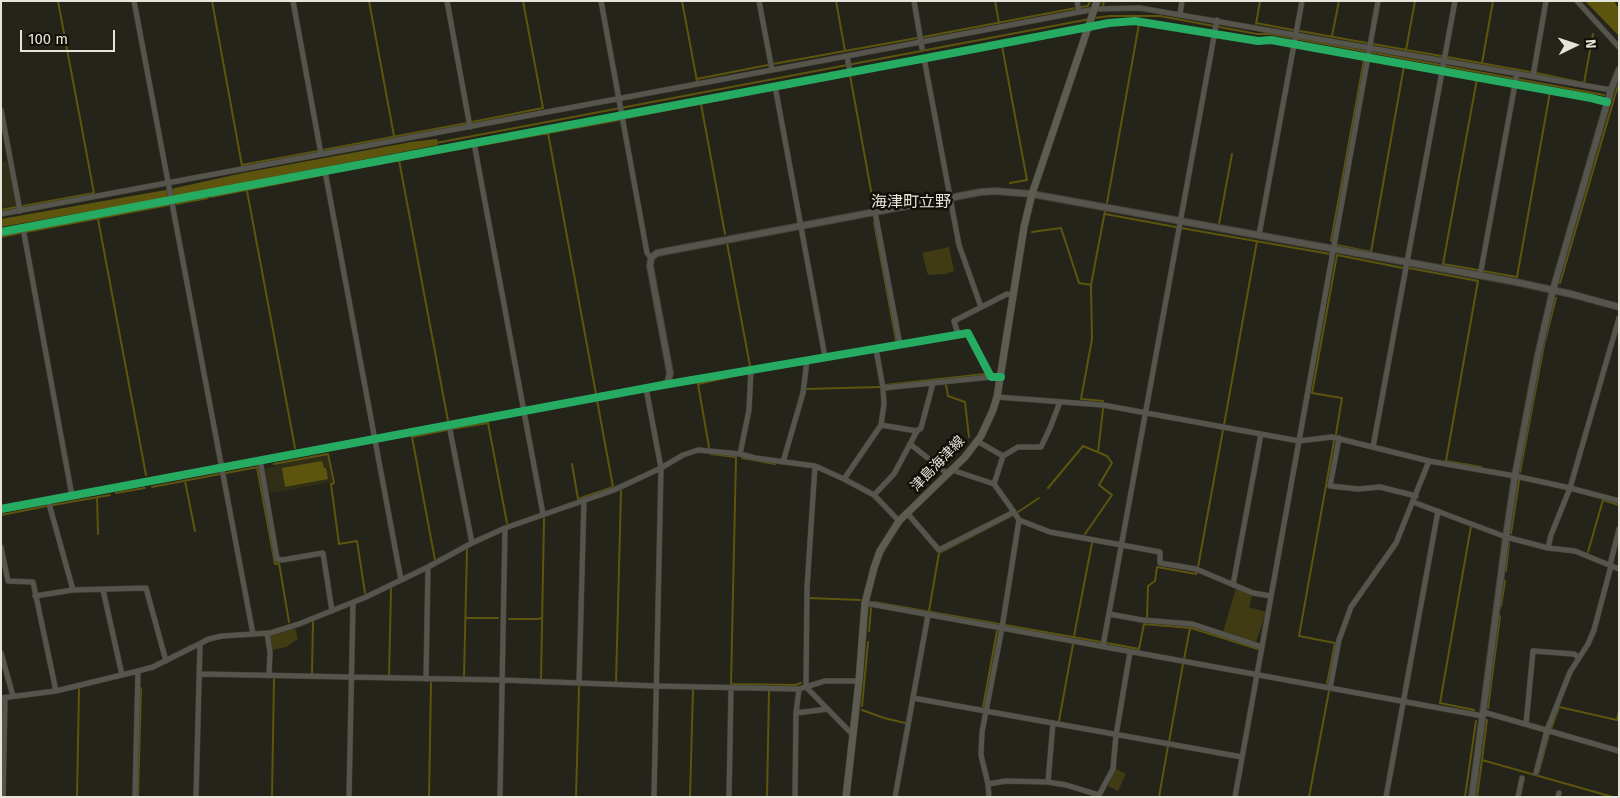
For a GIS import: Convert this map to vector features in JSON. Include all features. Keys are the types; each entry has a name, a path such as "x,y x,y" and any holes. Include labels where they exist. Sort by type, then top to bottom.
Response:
{"main road":[{"name":"津島海津線","path":"846,797 869,583 880,551 899,521 950,472 977,441 990,418 998,397 1012,295 1032,194 1096,5"}],"street":[{"path":"134,1 253,634"},
{"path":"293,1 321,154"},
{"path":"447,1 470,127"},
{"path":"601,1 647,253 651,258"},
{"path":"759,1 772,70"},
{"path":"914,1 922,45"},
{"path":"1077,1 1079,12"},
{"path":"1180,14 1182,1"},
{"path":"1259,235 1302,1"},
{"path":"1235,797 1378,1"},
{"path":"1372,447 1455,1"},
{"path":"1533,76 1546,1"},
{"path":"1577,1 1619,47"},
{"path":"1,214 169,185 321,154 620,100 772,70 922,45 1079,12 1096,5 1140,8 1180,14 1370,48 1443,66 1516,79 1533,76 1611,90"},
{"path":"1,232 1109,22 1135,20 1215,32 1258,41 1271,40 1294,43 1368,57 1443,66 1516,79 1607,102"},
{"path":"1103,646 1217,22"},
{"path":"847,58 849,71"},
{"path":"924,58 959,244 981,307"},
{"path":"1472,797 1515,476 1538,355 1553,290 1607,102 1619,70"},
{"path":"1480,276 1516,79"},
{"path":"775,86 825,357"},
{"path":"1,110 20,211"},
{"path":"474,143 542,514"},
{"path":"325,171 401,580"},
{"path":"663,385 668,382 670,373 650,266 651,258 657,253 995,191 1032,194 1407,262 1553,290 1619,307"},
{"path":"875,212 900,345"},
{"path":"23,228 72,496"},
{"path":"958,334 954,321 1007,294 1012,295"},
{"path":"1548,548 1551,535 1570,488 1619,318"},
{"path":"1,509 524,410 958,334 968,333 970,335 991,377"},
{"path":"844,479 881,425 884,404 883,388 876,349"},
{"path":"783,462 803,393 808,360"},
{"path":"740,454 748,410 750,369"},
{"path":"883,388 1001,377"},
{"path":"874,495 894,474 917,431 922,428 933,383"},
{"path":"646,388 661,468 654,797"},
{"path":"998,397 1103,405 1299,441 1332,437 1339,438 1429,461 1515,476 1619,501"},
{"path":"994,484 1003,456 1018,448 1041,447 1060,402"},
{"path":"448,425 472,543"},
{"path":"881,425 917,431"},
{"path":"1233,585 1260,434"},
{"path":"1339,438 1330,486 1358,489 1380,487 1416,496"},
{"path":"977,441 1003,456"},
{"path":"910,444 950,472 994,484 1020,520 1050,532 1160,552 1160,563 1196,570 1253,593 1271,596"},
{"path":"2,797 3,698 56,691 122,676 166,661 200,644 222,636 267,633 299,624 353,603 505,528 614,490 684,455 698,450 740,454 755,458 815,466 874,495 899,521"},
{"path":"260,460 277,559 282,560 323,553 332,611"},
{"path":"1330,688 1339,640 1351,607 1396,543 1429,461"},
{"path":"815,466 807,588 806,687 853,735"},
{"path":"48,500 73,590"},
{"path":"579,683 584,500"},
{"path":"1413,502 1506,537 1548,548 1575,550 1619,569"},
{"path":"1386,797 1438,511"},
{"path":"907,513 939,550 1014,512"},
{"path":"989,797 988,784 981,756 982,732 1020,520"},
{"path":"500,797 505,528"},
{"path":"1536,773 1548,730 1570,672 1588,644 1594,630 1619,529"},
{"path":"1,547 8,582 32,582 56,691"},
{"path":"426,679 428,567"},
{"path":"35,596 73,590 146,588 166,661"},
{"path":"103,590 122,676"},
{"path":"348,797 353,603"},
{"path":"866,603 1257,675 1483,714 1526,724 1619,751"},
{"path":"1109,614 1142,620 1192,624 1262,647"},
{"path":"895,797 928,615"},
{"path":"267,633 270,652 269,676"},
{"path":"196,797 200,644"},
{"path":"1526,724 1533,651 1574,654 1578,657"},
{"path":"988,784 1006,781 1048,782 1066,785 1099,796 1113,769 1116,735 1130,652"},
{"path":"1,653 13,696"},
{"path":"136,797 138,671"},
{"path":"199,674 502,680 799,689 825,681 859,681"},
{"path":"729,797 731,688"},
{"path":"795,797 796,713 799,689"},
{"path":"913,698 1242,757"},
{"path":"796,713 828,709"},
{"path":"1048,782 1053,723"},
{"path":"1518,797 1522,778"}],"shaded area":[{"path":"1585,1 1614,1 1619,9 1619,36"},
{"path":"437,139 438,145 176,196 1,227 1,219 166,190 243,173 411,142"},
{"path":"8,161 16,205 1,208 1,162"},
{"path":"949,247 954,271 946,274 928,275 922,253"},
{"path":"327,455 332,482 267,494 263,469"},
{"path":"322,461 324,468 326,468 328,479 285,487 282,468"},
{"path":"1236,588 1252,595 1249,607 1266,612 1256,642 1223,632"},
{"path":"295,628 298,639 286,647 273,650 269,636"},
{"path":"1116,769 1126,774 1118,791 1108,786"}],"waterway":[{"path":"23,206 94,193 58,1"},
{"path":"212,1 242,166"},
{"path":"369,1 394,136"},
{"path":"472,122 543,108 523,1"},
{"path":"682,1 697,81"},
{"path":"836,1 845,51"},
{"path":"995,1 999,23"},
{"path":"1081,7 1088,6 1090,1"},
{"path":"1103,5 1104,1"},
{"path":"1256,24 1260,1"},
{"path":"1332,36 1339,1"},
{"path":"1406,50 1415,1"},
{"path":"1482,63 1493,1"},
{"path":"923,37 1076,8"},
{"path":"1094,18 1110,16 1160,16 1257,34 1271,34 1604,95"},
{"path":"436,143 1090,19"},
{"path":"1256,23 1293,30"},
{"path":"1107,203 1139,24"},
{"path":"1300,31 1367,43"},
{"path":"1536,73 1584,83 1593,34"},
{"path":"773,64 917,38"},
{"path":"1373,44 1441,56"},
{"path":"972,52 1002,46 1027,180 1010,183"},
{"path":"1447,57 1530,72"},
{"path":"1331,241 1364,60"},
{"path":"697,79 768,65"},
{"path":"1337,245 1371,252 1404,66"},
{"path":"778,89 884,68"},
{"path":"850,75 874,207"},
{"path":"1477,79 1443,264 1478,270"},
{"path":"1614,98 1619,84"},
{"path":"626,118 772,90"},
{"path":"1483,271 1517,277 1550,92"},
{"path":"1560,283 1614,99 1612,98"},
{"path":"701,104 725,234"},
{"path":"477,146 619,120"},
{"path":"323,150 467,123"},
{"path":"548,133 596,394"},
{"path":"328,173 470,147"},
{"path":"242,165 318,151"},
{"path":"1219,224 1232,154"},
{"path":"399,160 448,421"},
{"path":"211,197 322,175"},
{"path":"247,191 295,448"},
{"path":"176,204 208,198"},
{"path":"26,232 169,205"},
{"path":"1,210 16,207"},
{"path":"1103,403 1103,401 1081,399 1092,339 1091,285 1105,211"},
{"path":"1105,214 1176,227"},
{"path":"98,219 146,475"},
{"path":"874,222 896,340"},
{"path":"1032,232 1061,228 1079,283 1091,285"},
{"path":"1181,228 1330,254"},
{"path":"1,237 20,233"},
{"path":"1224,425 1257,241"},
{"path":"727,243 750,366"},
{"path":"1336,434 1342,398 1312,393 1337,255 1403,268"},
{"path":"1409,268 1478,281 1446,461 1481,467"},
{"path":"1520,472 1544,345 1556,298"},
{"path":"754,372 802,364"},
{"path":"709,447 698,384 748,373"},
{"path":"885,385 985,374"},
{"path":"946,385 948,396 965,402 969,437"},
{"path":"805,389 880,387"},
{"path":"572,464 578,499 613,487 597,400"},
{"path":"1098,452 1103,409"},
{"path":"452,429 488,423 507,523"},
{"path":"435,560 412,437 447,430"},
{"path":"1198,567 1223,430"},
{"path":"1327,684 1335,643 1299,636 1334,441"},
{"path":"1048,488 1083,446 1107,456 1112,463 1099,485 1112,495 1085,534"},
{"path":"710,453 736,457 731,684 795,685 801,683"},
{"path":"274,464 328,454 334,483 331,484 339,544 357,541 365,593"},
{"path":"742,458 775,464"},
{"path":"257,467 275,564 279,563 289,622"},
{"path":"226,473 258,467"},
{"path":"152,487 220,474"},
{"path":"185,481 195,531"},
{"path":"1511,533 1519,481"},
{"path":"116,493 145,488"},
{"path":"616,682 621,491"},
{"path":"53,505 110,495"},
{"path":"97,497 98,534"},
{"path":"1018,512 1039,498"},
{"path":"1588,552 1603,500 1619,505"},
{"path":"1,515 47,506"},
{"path":"929,611 939,553 1011,516"},
{"path":"541,679 544,518"},
{"path":"1471,526 1440,703 1474,710"},
{"path":"1074,636 1092,543"},
{"path":"1506,571 1509,543"},
{"path":"464,677 467,549"},
{"path":"1147,618 1148,586 1155,581 1157,567 1196,574 1197,572"},
{"path":"1501,606 1505,581"},
{"path":"389,677 391,589"},
{"path":"809,600 809,598 860,600"},
{"path":"874,602 999,624"},
{"path":"869,631 871,608"},
{"path":"1488,708 1500,616"},
{"path":"465,618 498,618"},
{"path":"509,619 542,618"},
{"path":"312,674 313,622"},
{"path":"1107,643 1139,649 1144,624 1191,628 1258,649"},
{"path":"1005,625 1101,642"},
{"path":"1184,659 1190,628"},
{"path":"983,707 997,631"},
{"path":"862,706 868,642"},
{"path":"1059,721 1073,644"},
{"path":"1169,742 1183,664"},
{"path":"272,797 274,679"},
{"path":"429,797 431,683"},
{"path":"576,797 579,687"},
{"path":"138,797 141,688"},
{"path":"77,797 79,689"},
{"path":"690,797 693,690"},
{"path":"767,797 769,691"},
{"path":"1309,797 1329,691"},
{"path":"1551,729 1559,707 1617,720 1619,711"},
{"path":"862,710 905,723"},
{"path":"1487,720 1482,760 1613,797"},
{"path":"1465,797 1476,721"},
{"path":"1539,771 1549,734"},
{"path":"1159,797 1168,746"},
{"path":"1477,797 1482,760"}],"cycle path":[{"path":"1,232 1109,23 1135,21 1258,41 1271,40 1607,102"},
{"path":"1,509 663,385 968,333 991,377 1001,377"}],"district":[{"name":"海津町立野","path":"911,203"}]}
